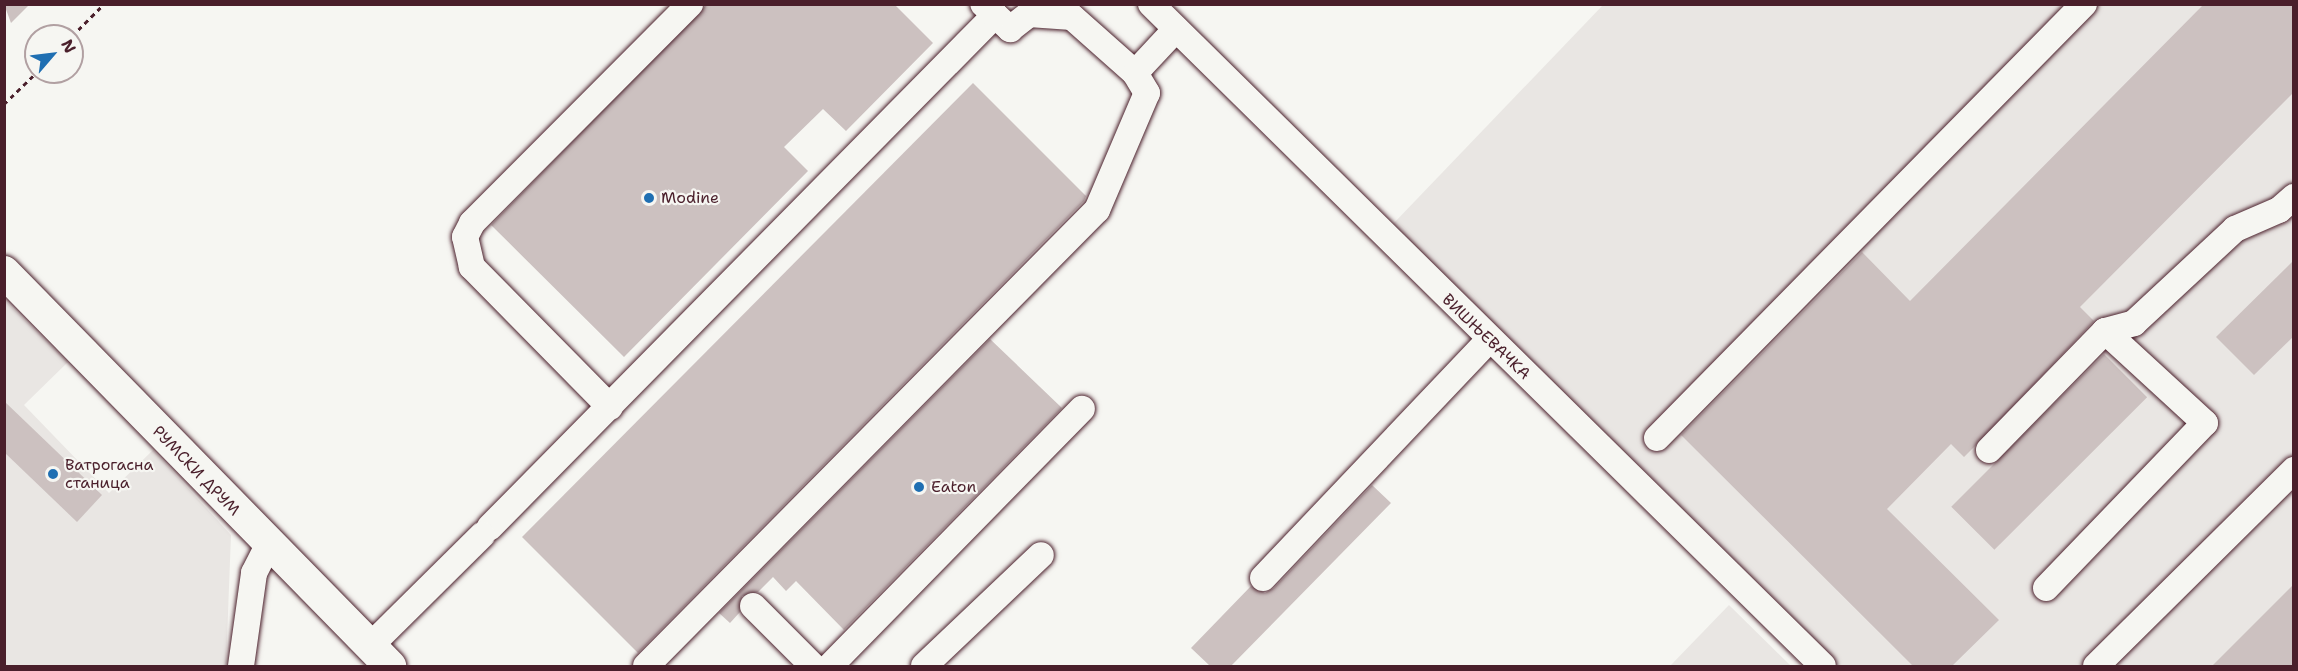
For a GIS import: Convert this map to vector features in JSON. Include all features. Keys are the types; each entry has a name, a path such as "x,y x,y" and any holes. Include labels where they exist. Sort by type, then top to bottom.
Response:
{"main road":[{"name":"РУМСКИ ДРУМ","path":"4,272 268,546 380,656"}],"street":[{"path":"610,407 472,267 465,237 472,223 690,4"},
{"name":"ВИШЊЕВАЧКА","path":"1151,4 1489,340 1823,666"},
{"path":"1657,438 2084,4"},
{"path":"380,656 486,531 610,407 989,10 1010,29 1029,14 1084,22 1135,73 1147,93 1097,210 646,666"},
{"path":"1135,73 1176,29"},
{"path":"1989,450 2105,331 2134,323 2235,229 2279,210 2294,197"},
{"path":"2046,588 2205,423 2105,331"},
{"path":"1263,578 1489,340"},
{"path":"830,666 1082,410"},
{"path":"2096,666 2294,470"},
{"path":"241,666 255,573 268,546"},
{"path":"924,666 1041,555"},
{"path":"753,606 813,666"}],"path":[{"path":"84,24 104,4"},
{"path":"4,104 25,84"}],"shaded area":[{"path":"1603,5 2293,5 2293,666 1838,666 1393,224"},
{"path":"4,300 68,362 24,405 109,493 153,450 231,535 226,666 5,666"},
{"path":"1729,605 1791,666 1670,666"}],"building":[{"path":"4,4 30,4 11,23"},
{"name":"Modine","path":"707,4 894,4 933,43 846,131 823,109 784,147 808,171 624,357 491,225"},
{"path":"2204,4 2294,4 2294,92 2080,307 2094,321 1975,446 1964,457 1951,444 1887,509 1999,620 1952,666 1913,666 1681,435 1862,252 1910,301"},
{"path":"973,83 1086,196 1084,201 638,653 522,537"},
{"path":"2294,260 2294,336 2254,375 2216,337"},
{"name":"Eaton","path":"990,339 1062,408 844,630 796,581 786,591 773,577 758,592 742,596 740,612 730,623 719,613"},
{"path":"2104,354 2147,397 1994,550 1951,507"},
{"name":"Ватрогасна станица","path":"4,401 102,495 77,522 4,452"},
{"path":"1372,485 1391,503 1231,666 1210,666 1191,648 1251,586 1265,593 1274,588"},
{"path":"2294,584 2294,666 2212,666"}],"place":[{"name":"Modine","path":"649,198"},
{"name":"Ватрогасна станица","path":"53,474"},
{"name":"Eaton","path":"919,487"}]}
